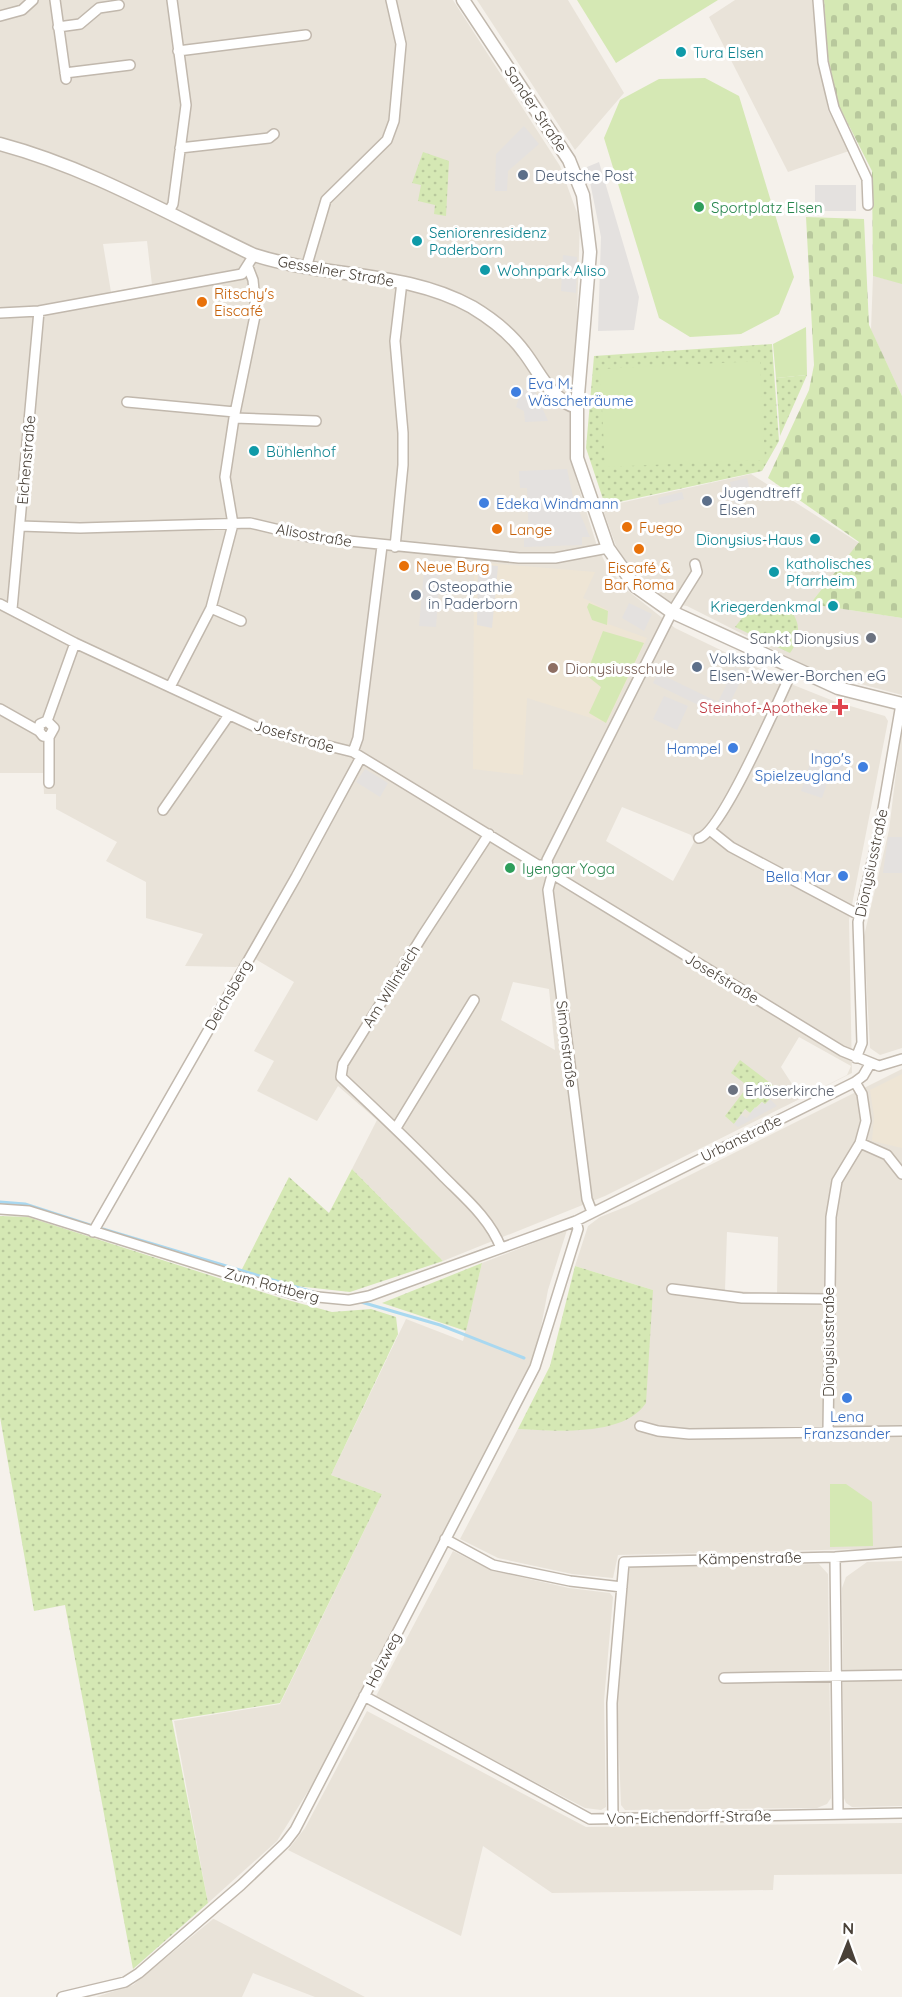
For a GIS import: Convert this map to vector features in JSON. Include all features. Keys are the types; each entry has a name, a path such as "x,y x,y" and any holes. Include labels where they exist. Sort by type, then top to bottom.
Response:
{"street":[{"path":"0,16 22,10 33,0"},
{"path":"55,0 66,76 130,65"},
{"path":"168,213 173,204 186,105 172,0"},
{"path":"306,268 326,200 387,140 394,121 401,44 391,0"},
{"path":"818,0 823,62 834,108 867,179 868,205"},
{"name":"Sander Straße","path":"468,2 569,160 584,195 590,252 577,407 577,458 608,548 635,586 672,612 838,688 901,704"},
{"path":"58,27 80,24 99,8 119,5"},
{"path":"178,51 306,35"},
{"path":"180,148 269,138 274,134"},
{"name":"Gesselner Straße","path":"0,144 70,167 254,255 306,268 402,282 454,299 491,320 523,351 549,390 562,402 577,407"},
{"path":"0,313 39,311 242,274 254,255"},
{"path":"170,687 211,608 233,524 225,477 234,415 256,311 253,280 248,267"},
{"path":"395,547 403,465 403,433 395,341 402,282"},
{"name":"Eichenstraße","path":"12,609 39,311"},
{"path":"127,402 234,415 316,421"},
{"name":"Alisostraße","path":"20,526 80,528 249,523 309,537 497,557 555,558 608,548"},
{"name":"Deichsberg","path":"93,1232 291,886 357,754 382,546"},
{"name":"Simonstraße","path":"592,1212 586,1199 548,890 549,869 672,612 696,572 695,564"},
{"name":"Josefstraße","path":"0,604 75,643 260,729 357,754 856,1058 870,1064"},
{"path":"211,608 241,621"},
{"path":"39,731 40,724 47,721 75,643"},
{"path":"699,838 711,831 749,768 793,669"},
{"name":"Dionysiusstraße","path":"856,1058 862,1043 859,915 879,832 901,704"},
{"path":"0,709 39,731 43,736 49,737"},
{"path":"163,810 229,715"},
{"path":"47,721 54,728 49,737 50,783"},
{"path":"711,831 731,847 859,915"},
{"name":"Am Willnteich","path":"489,834 342,1064 341,1077 396,1128 482,1215 497,1236 501,1248"},
{"path":"396,1128 474,1000"},
{"path":"870,1064 886,1066 902,1059"},
{"name":"Urbanstraße","path":"576,1221 855,1082 863,1076 870,1064"},
{"name":"Dionysiusstraße","path":"828,1432 828,1299 831,1217 837,1182 860,1143 866,1121 862,1094 855,1082"},
{"path":"860,1143 887,1155 902,1174"},
{"name":"Zum Rottberg","path":"0,1209 29,1212 297,1295 349,1300 369,1296 576,1221"},
{"name":"Holzweg","path":"62,1997 114,1985 139,1973 285,1843 505,1429 539,1355 564,1268 578,1229 576,1221"},
{"path":"672,1289 751,1299 828,1299"},
{"path":"640,1426 657,1431 689,1434 902,1431"},
{"path":"446,1539 493,1565 570,1581 622,1587 612,1703 613,1820"},
{"name":"Kämpenstraße","path":"622,1587 624,1562 632,1560 835,1557 868,1552 902,1552"},
{"path":"835,1557 838,1814"},
{"path":"724,1678 902,1675"},
{"name":"Von-Eichendorff-Straße","path":"364,1696 590,1819 902,1813"}],"shaded area":[{"path":"0,0 453,0 560,166 580,221 573,441 575,475 597,546 607,566 627,590 675,628 791,684 836,702 885,716 888,721 849,920 852,1073 605,1196 443,1261 352,1169 377,1120 338,1086 317,1121 257,1091 274,1061 254,1051 294,982 252,957 236,967 185,966 203,934 146,918 146,882 106,861 117,842 56,809 56,794 44,794 43,773 0,773","holes":["147,241 152,285 111,292 103,244","622,807 691,835 694,842 673,881 606,841","513,982 549,989 555,1050 501,1020","799,1037 851,1066 847,1075 801,1098 781,1067","748,1086 782,1092 768,1091 764,1094 764,1104 762,1102 750,1113 745,1109"]},
{"path":"477,0 568,0 624,93 575,150"},
{"path":"735,0 812,0 817,48 828,110 849,151 788,172 709,17"},
{"path":"524,126 539,144 508,171 507,191 495,191 496,154"},
{"path":"599,162 639,297 634,330 598,331 601,237 587,167"},
{"path":"815,185 856,185 856,211 815,211"},
{"path":"563,255 577,257 576,293 561,291"},
{"path":"873,276 902,283 902,396 871,330"},
{"path":"522,388 527,391 534,389 548,421 525,422 524,411 516,407"},
{"name":"Edeka Windmann","path":"567,469 573,497 590,537 582,537 582,545 524,547 524,539 529,538 527,488 520,488 519,471"},
{"path":"751,474 859,543 810,604 902,618 902,695 842,679 800,663 687,606 674,604 639,580 628,566 616,546 602,507"},
{"path":"747,478 750,490 745,502 734,504 730,482"},
{"path":"682,492 684,499 659,505 658,498"},
{"path":"425,560 441,561 436,627 419,626"},
{"name":"Dionysiusschule","path":"474,562 595,572 583,598 608,610 608,624 647,638 607,723 527,698 523,775 473,769"},
{"path":"478,564 498,566 492,628 477,625"},
{"path":"629,603 652,614 644,631 622,618"},
{"path":"735,667 745,672 723,717 653,683 658,673 718,702"},
{"path":"664,696 688,706 677,730 653,719"},
{"path":"902,724 902,1048 880,1055 870,1048 864,936 889,830"},
{"path":"815,749 846,759 840,780 829,777 822,798 801,791"},
{"path":"365,769 388,783 380,797 356,782"},
{"path":"888,837 902,837 902,873 883,873"},
{"path":"902,1069 902,1548 618,1555 613,1578 572,1574 498,1558 460,1539 518,1429 562,1431 603,1427 653,1290 575,1266 588,1226 600,1217 628,1206","holes":["727,1232 778,1237 777,1294 725,1290"]},
{"path":"902,1074 902,1148 872,1141 874,1117 870,1090"},
{"path":"770,1099 777,1106 738,1127 734,1124 741,1115 747,1118 755,1107 757,1109 762,1102 765,1104"},
{"path":"567,1230 548,1290 535,1359 315,1780 277,1841 208,1903 174,1721 280,1704 382,1494 331,1475 406,1319 463,1341 482,1263"},
{"path":"453,1551 493,1571 569,1588 610,1593 613,1597 604,1701 606,1807 601,1810 585,1808 378,1700 376,1696"},
{"path":"902,1561 902,1806 852,1807 846,1803 844,1798 842,1588 846,1577 867,1562"},
{"path":"819,1564 828,1574 831,1798 827,1804 817,1808 625,1810 621,1805 617,1703 629,1567"},
{"path":"367,1711 586,1827 902,1823 902,1874 774,1875 773,1890 552,1893 483,1846 461,1936 288,1850 305,1828"},
{"path":"213,1919 365,1997 315,1997 253,1973 242,1997 96,1997 133,1985"}],"green space":[{"path":"577,0 718,0 616,63"},
{"path":"824,0 902,0 902,284 873,276 872,171 838,104 828,57"},
{"name":"Sportplatz Elsen","path":"705,78 739,96 794,277 779,314 741,334 690,337 659,318 604,138 620,100 659,79"},
{"path":"423,152 449,161 446,216 434,214 435,205 418,201 421,185 412,183"},
{"path":"806,217 864,219 869,325 902,396 902,618 810,604 859,542 768,478 809,390 814,365"},
{"path":"806,327 807,375 776,378 773,344"},
{"path":"772,344 779,441 762,471 605,505 586,448 594,356"},
{"path":"760,361 765,460 605,467 600,369"},
{"path":"807,375 780,436 776,378"},
{"path":"771,601 788,608 797,621 798,637 790,653 735,627 751,607"},
{"path":"589,603 608,611 607,625 592,620 587,607"},
{"path":"603,631 644,643 606,723 589,713 601,687 586,675"},
{"path":"740,1060 782,1092 776,1097 768,1091 765,1095 770,1099 765,1105 762,1102 750,1113 745,1109 734,1124 725,1116 748,1086 731,1073"},
{"path":"352,1169 443,1261 350,1292 296,1286 241,1271 289,1177 329,1213"},
{"path":"0,1216 28,1217 284,1299 332,1312 371,1309 396,1317 398,1334 331,1475 382,1494 280,1703 172,1720 208,1903 133,1969 65,1605 34,1611 0,1417"},
{"path":"482,1263 466,1331 382,1303"},
{"path":"575,1266 653,1290 646,1403 636,1414 622,1422 605,1427 569,1431 518,1429 550,1366"},
{"path":"830,1484 846,1484 872,1502 873,1546 830,1547"}],"waterway":[{"path":"0,1202 25,1204 90,1225"},
{"path":"103,1229 313,1292"},
{"path":"361,1302 440,1325 524,1358"}],"place":[{"name":"Tura Elsen","path":"681,52"},
{"name":"Deutsche Post","path":"523,175"},
{"name":"Sportplatz Elsen","path":"699,207"},
{"name":"Seniorenresidenz Paderborn","path":"417,241"},
{"name":"Wohnpark Aliso","path":"485,270"},
{"name":"Ritschy's Eiscafé","path":"202,302"},
{"name":"Eva M. Wäscheträume","path":"516,392"},
{"name":"Bühlenhof","path":"254,451"},
{"name":"Jugendtreff Elsen","path":"707,501"},
{"name":"Edeka Windmann","path":"484,503"},
{"name":"Fuego","path":"627,527"},
{"name":"Lange","path":"497,529"},
{"name":"Dionysius-Haus","path":"815,539"},
{"name":"Eiscafé & Bar Roma","path":"639,549"},
{"name":"Neue Burg","path":"404,566"},
{"name":"katholisches Pfarrheim","path":"774,572"},
{"name":"Osteopathie in Paderborn","path":"416,595"},
{"name":"Kriegerdenkmal","path":"833,606"},
{"name":"Sankt Dionysius","path":"871,638"},
{"name":"Volksbank Elsen-Wewer-Borchen eG","path":"697,667"},
{"name":"Dionysiusschule","path":"553,668"},
{"name":"Steinhof-Apotheke","path":"840,707"},
{"name":"Hampel","path":"733,748"},
{"name":"Ingo's Spielzeugland","path":"863,767"},
{"name":"Iyengar Yoga","path":"510,868"},
{"name":"Bella Mar","path":"843,876"},
{"name":"Erlöserkirche","path":"733,1090"},
{"name":"Lena Franzsander","path":"847,1398"}]}
